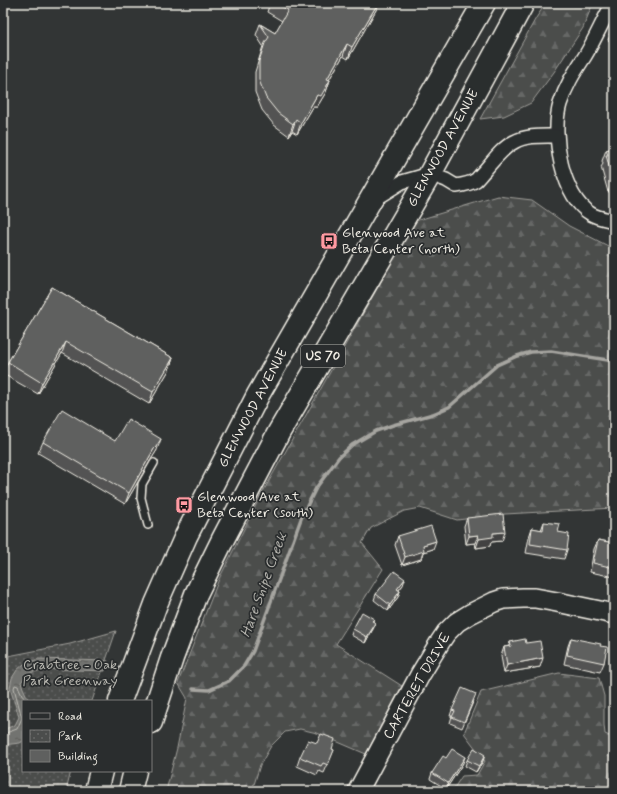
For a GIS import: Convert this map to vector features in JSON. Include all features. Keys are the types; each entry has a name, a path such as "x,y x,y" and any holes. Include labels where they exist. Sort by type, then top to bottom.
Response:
{"highway":[{"name":"GLENWOOD AVENUE","path":"120,700 156,604 186,536 258,395 484,3"},
{"name":"GLENWOOD AVENUE","path":"152,719 172,658 196,594 223,539 279,432 430,174 523,3"},
{"path":"96,791 101,772"},
{"path":"130,791 135,772"}],"street":[{"path":"614,4 566,86 559,106 556,136 561,162 573,196 580,205 590,213 601,218 614,221"},
{"path":"370,202 402,182 430,174 446,180 456,186 468,184 476,180 498,156 514,142 536,136 556,136"},
{"name":"CARTERET DRIVE","path":"358,791 420,675 446,633 457,622 475,611 503,599 535,598 614,614"}],"lane":[{"path":"148,525 141,498 142,484 154,463"}],"green space":[{"path":"546,3 593,3 583,28 554,72 531,103 504,116 480,119 536,18"},
{"path":"498,196 532,200 569,226 614,249 614,508 505,514 457,520 420,508 404,511 371,528 362,543 383,569 336,644 402,686 366,754 317,733 300,729 285,732 271,746 260,765 252,791 166,791 177,748 187,698 178,683 219,579 260,497 415,221"},
{"name":"Crabtree - Oak Park Greenway","path":"116,631 92,700 22,700 22,772 71,772 66,791 3,791 3,657 70,644"},
{"path":"559,673 599,678 604,696 605,734 614,738 614,791 452,791 462,776 477,775 485,761 464,733 481,692"}],"water":[{"path":"38,659 108,661 105,671 47,669 33,672 26,676 21,682 29,700 22,700 22,742 3,745 3,728 5,729 15,725 19,717 10,688 12,678 17,670 24,664"}],"building":[{"path":"275,3 378,3 352,47 347,44 327,79 330,80 321,96 317,95 301,123 296,119 293,124 278,113 266,98 259,80 259,61 265,43 269,37 260,24 275,33 288,10"},
{"path":"614,146 613,181 606,150 613,148"},
{"path":"52,287 173,358 153,392 66,342 42,383 8,362"},
{"path":"62,409 115,441 128,419 161,439 129,493 43,442"},
{"path":"503,514 505,532 493,533 493,537 479,539 478,535 469,536 467,518"},
{"path":"544,522 560,524 558,532 569,534 567,550 530,544 532,528 543,530"},
{"path":"431,526 436,541 423,545 424,551 405,557 398,536"},
{"path":"598,540 614,543 614,568 593,563"},
{"path":"394,571 405,579 397,589 400,591 390,605 376,594"},
{"path":"362,612 374,619 372,621 376,623 367,637 353,629"},
{"path":"571,638 601,644 600,646 607,647 604,663 567,655"},
{"path":"525,639 526,643 540,641 543,658 507,665 504,647 511,646 510,642"},
{"path":"462,688 476,694 464,722 452,717 455,711 452,710"},
{"path":"321,734 335,739 332,749 334,750 328,765 323,763 321,766 300,757 308,740 317,743"},
{"path":"474,748 485,755 479,766 467,760"},
{"path":"452,749 465,757 448,783 432,773 443,756 446,758"}],"waterway":[{"name":"Hare Snipe Creek","path":"193,689 209,690 229,681 244,666 253,651 302,516 316,488 339,457 352,445 376,431 433,414 449,407 497,365 517,356 531,352 551,351 614,361"}],"place":[{"name":"Glenwood Ave at Beta Center (north)","path":"329,241"},
{"name":"Glenwood Ave at Beta Center (south)","path":"184,505"}]}
